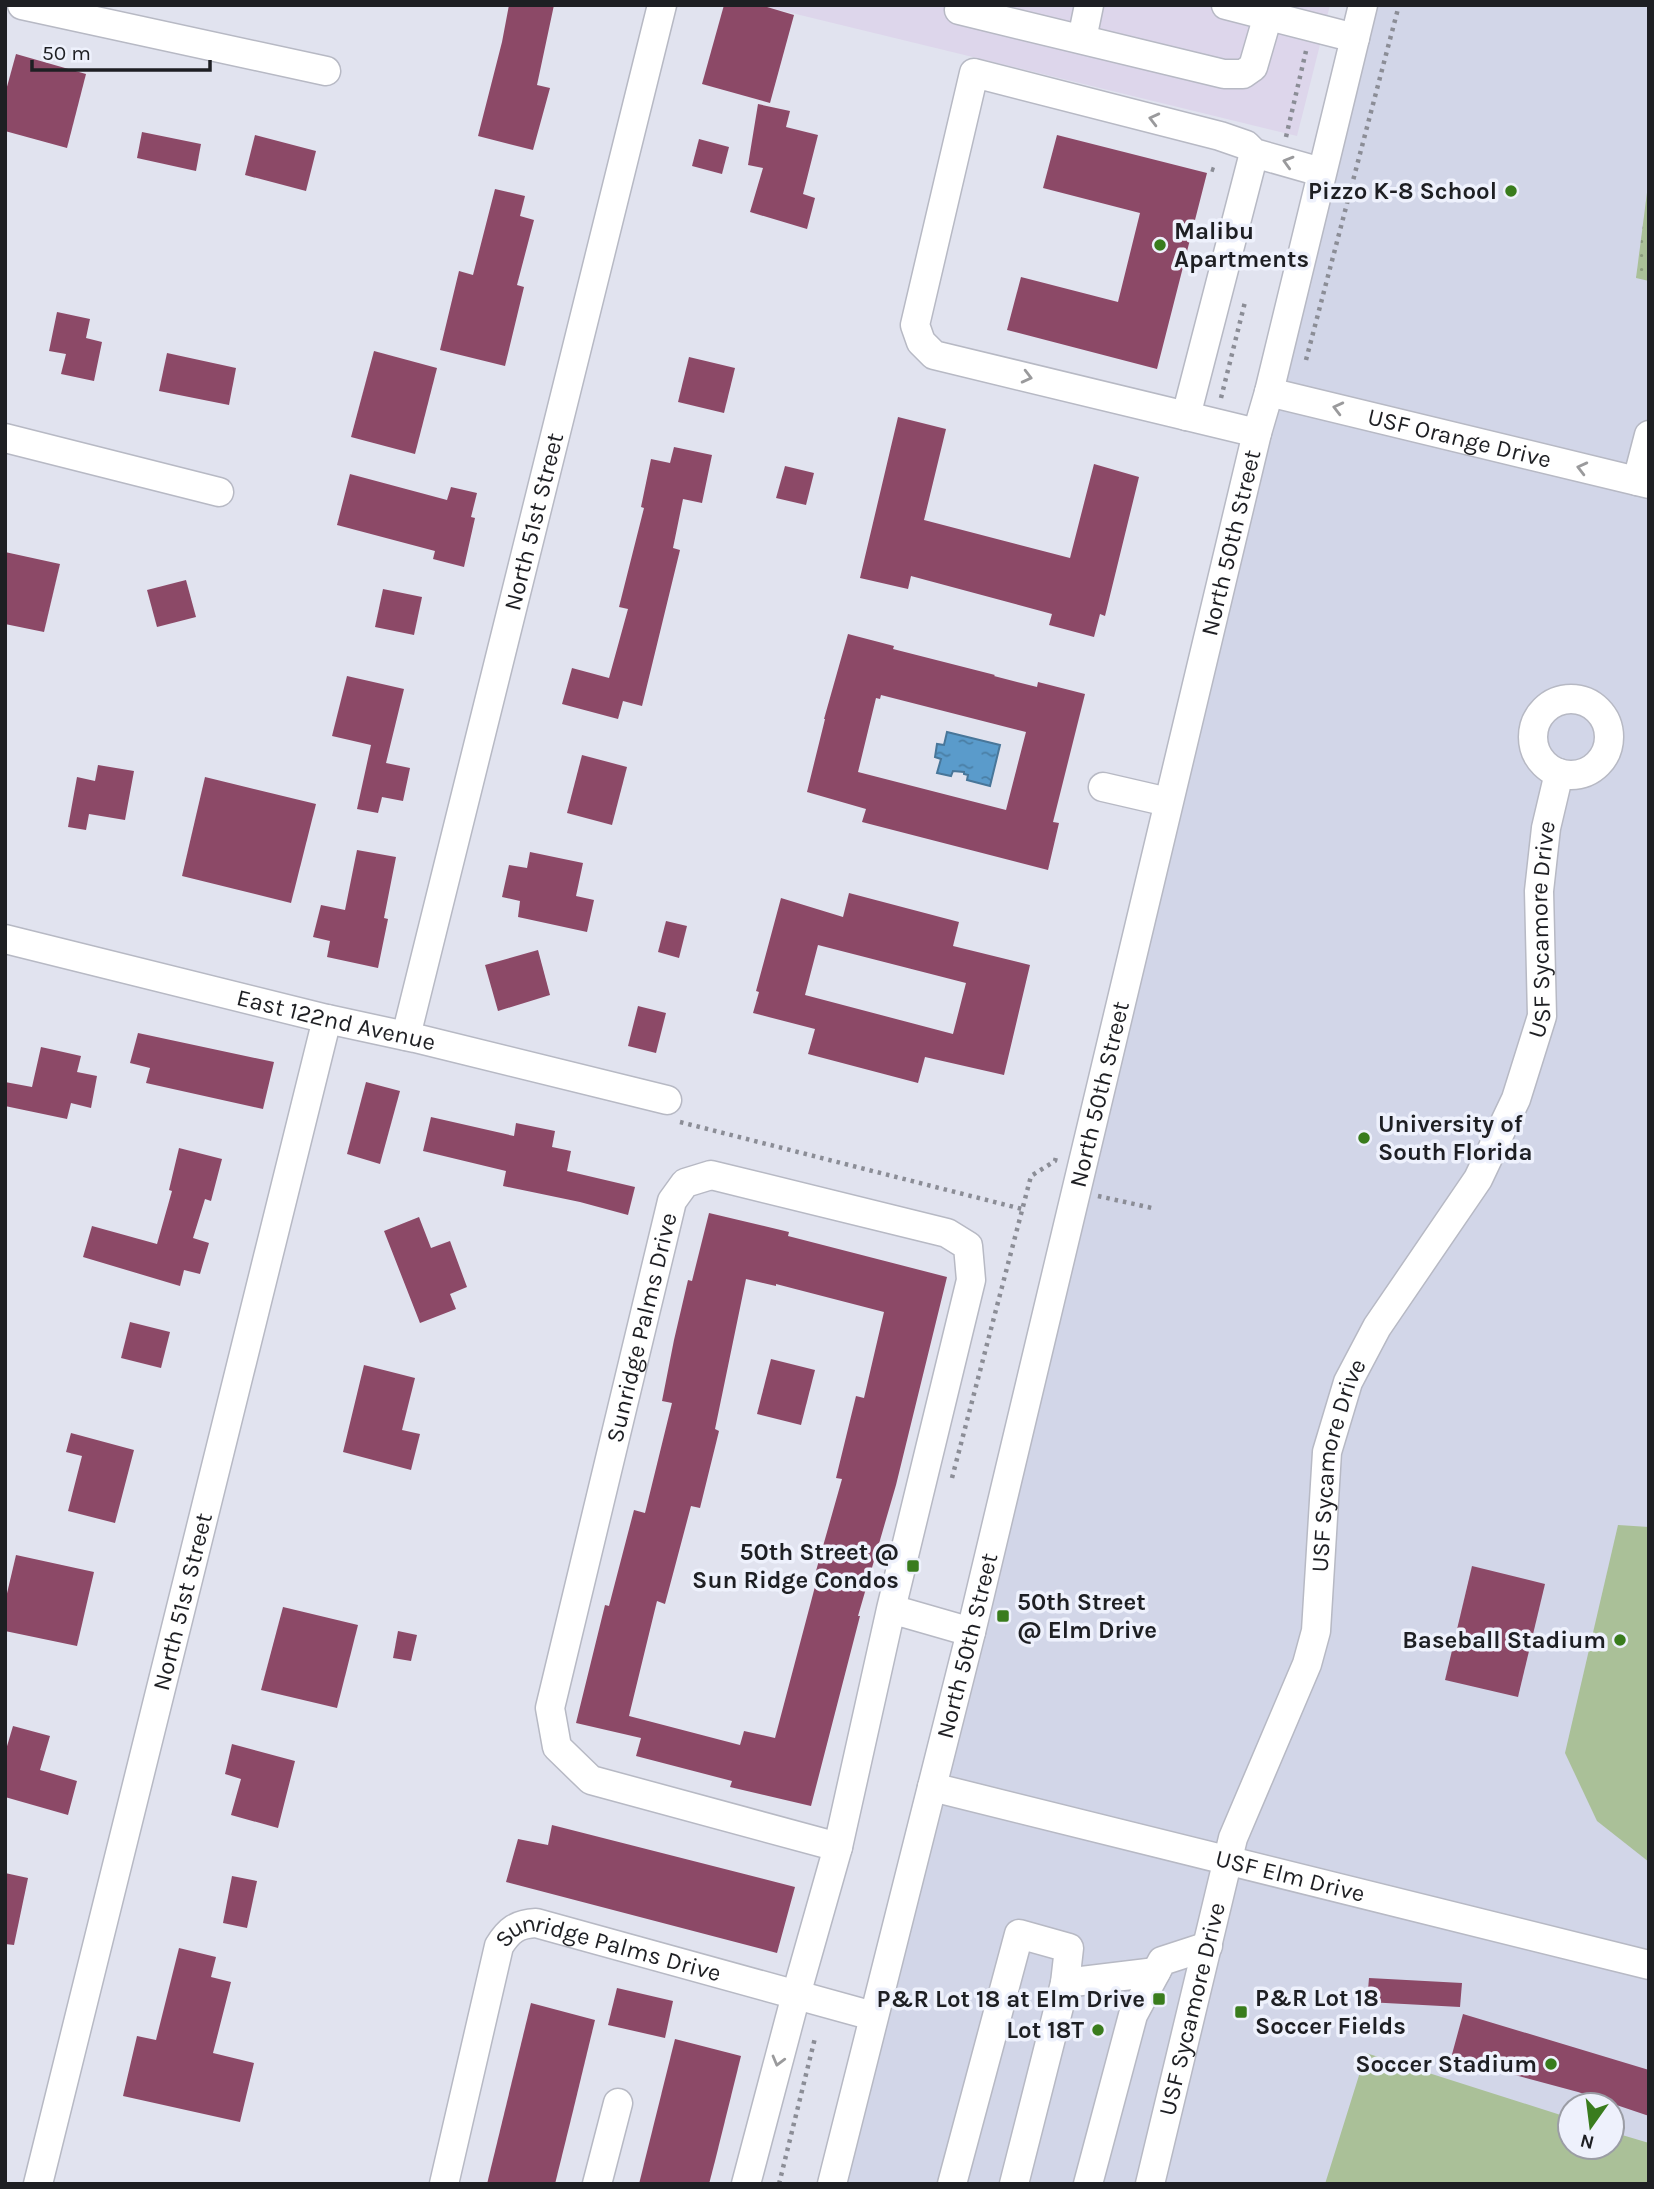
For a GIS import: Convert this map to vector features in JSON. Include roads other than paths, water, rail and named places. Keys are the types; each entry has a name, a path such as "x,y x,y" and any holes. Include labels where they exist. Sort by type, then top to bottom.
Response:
{"street":[{"path":"22,5 326,71"},
{"name":"North 51st Street","path":"406,1037 662,5"},
{"path":"1082,39 1089,5"},
{"path":"1226,5 1270,10 1355,38"},
{"name":"North 50th Street","path":"832,2184 971,1632 1168,802 1363,5"},
{"path":"959,10 1224,74 1243,74 1253,67 1270,10"},
{"path":"1257,433 934,355 921,342 915,325 974,73 1220,136 1246,145 1254,153 1321,172"},
{"path":"1186,416 1254,153"},
{"name":"USF Orange Drive","path":"1269,392 1643,482"},
{"path":"1643,482 1649,435"},
{"path":"5,438 219,492"},
{"name":"USF Sycamore Drive","path":"1150,2184 1233,1838 1307,1664 1316,1631 1327,1452 1348,1382 1377,1327 1478,1179 1516,1099 1539,1028 1542,1016 1539,891 1546,828 1559,773"},
{"path":"1103,787 1168,802"},
{"name":"East 122nd Avenue","path":"5,939 667,1100"},
{"name":"North 51st Street","path":"37,2184 327,1019"},
{"name":"Sunridge Palms Drive","path":"746,2184 838,1847 891,1609 971,1280 968,1246 947,1233 711,1175 685,1183 671,1201 550,1708 557,1747 592,1780 838,1847"},
{"path":"891,1609 971,1632"},
{"name":"USF Elm Drive","path":"932,1787 1649,1965"},
{"name":"Sunridge Palms Drive","path":"444,2184 499,1946 507,1933 522,1923 536,1923 796,1995"},
{"path":"952,2184 1019,1934 1069,1948 1065,1983 1014,2184"},
{"path":"1088,2184 1133,2015 1162,1961 1208,1946"},
{"path":"1065,1983 1156,1972"},
{"path":"796,1995 873,2016"},
{"path":"597,2184 618,2103"}],"water":[{"path":"947,732 1000,745 990,786 967,780 968,775 964,772 953,771 951,776 937,773 941,759 935,757 937,744 944,745"}],"place":[{"name":"Pizzo K-8 School","path":"1511,191"},
{"name":"Malibu Apartments","path":"1160,245"},
{"name":"University of South Florida","path":"1364,1138"},
{"name":"50th Street @ Sun Ridge Condos","path":"913,1566"},
{"name":"50th Street @ Elm Drive","path":"1003,1616"},
{"name":"Baseball Stadium","path":"1620,1640"},
{"name":"P&R Lot 18 at Elm Drive","path":"1159,1999"},
{"name":"P&R Lot 18 Soccer Fields","path":"1241,2012"},
{"name":"Lot 18T","path":"1098,2030"},
{"name":"Soccer Stadium","path":"1551,2064"}]}
